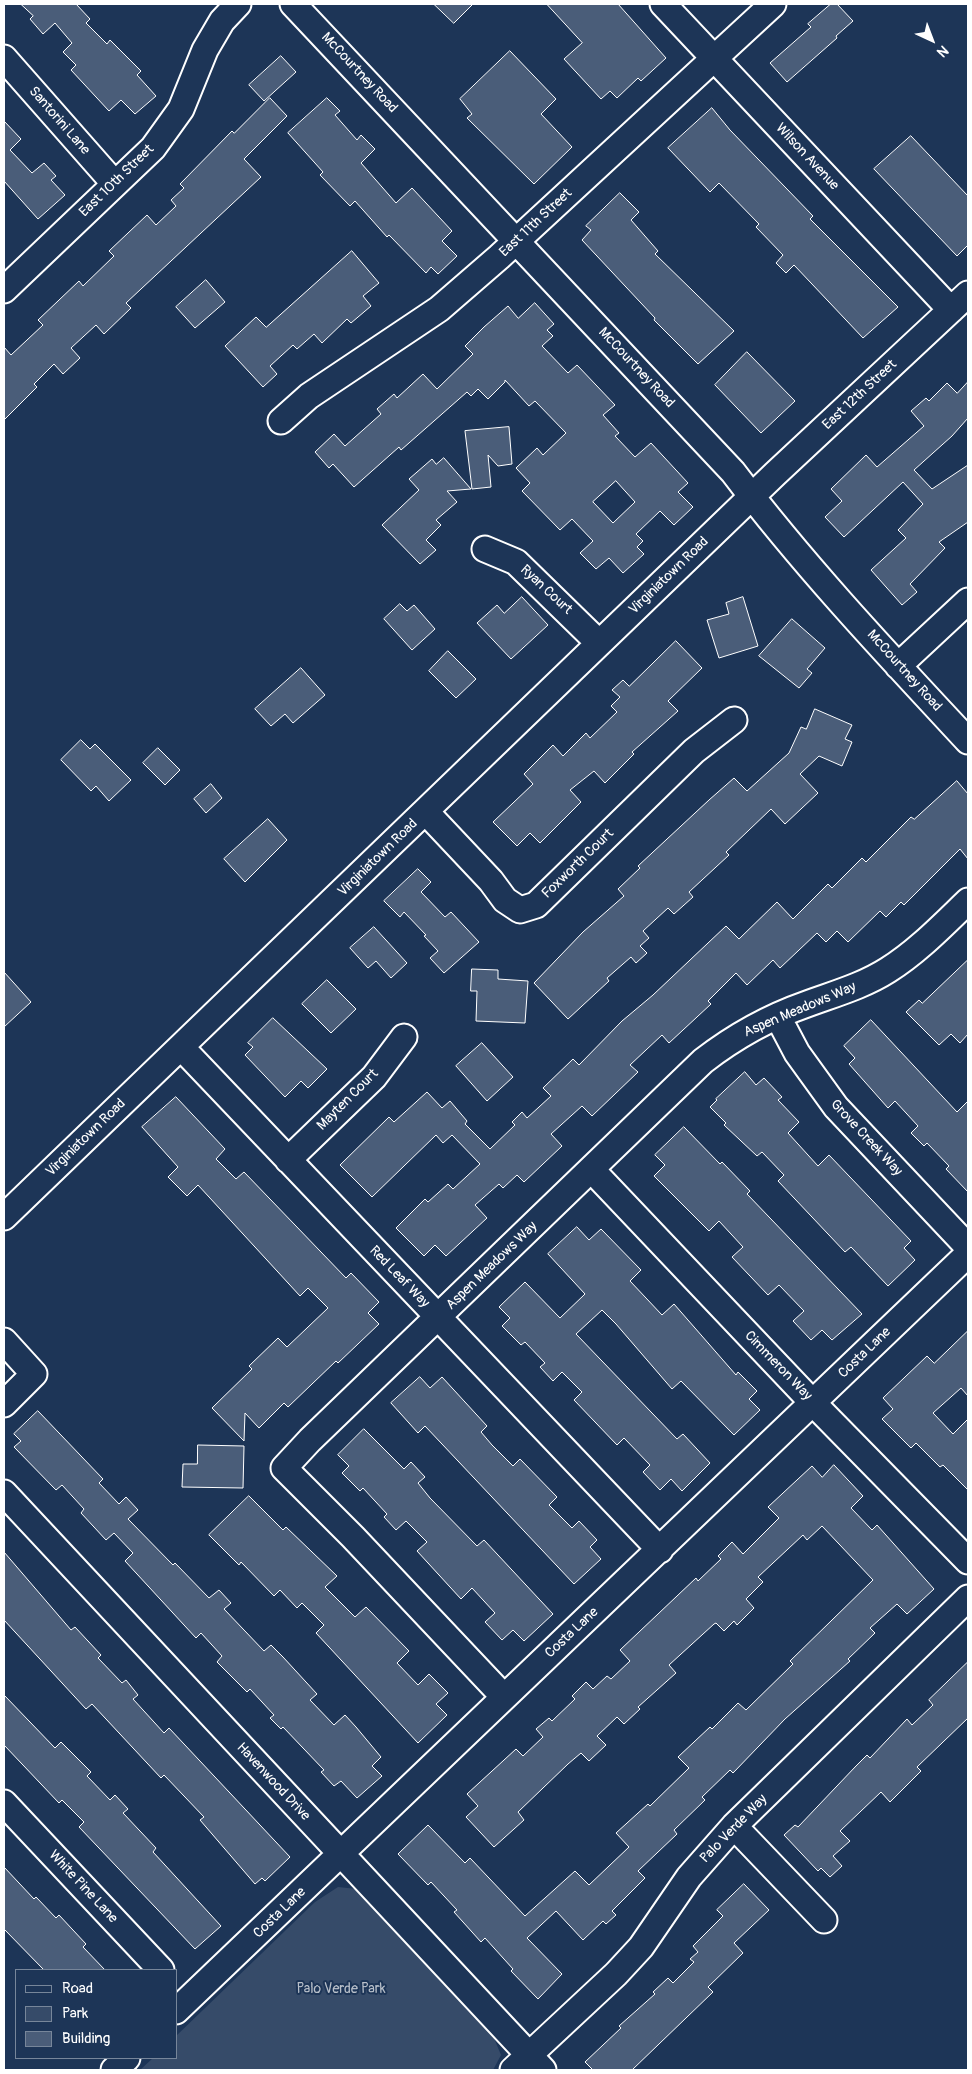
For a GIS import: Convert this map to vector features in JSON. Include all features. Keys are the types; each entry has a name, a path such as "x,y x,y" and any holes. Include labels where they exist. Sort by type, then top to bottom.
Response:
{"street":[{"name":"East 10th Street","path":"4,290 114,183 153,148 181,110 205,50 222,22 238,4"},
{"name":"McCourtney Road","path":"294,4 733,472 771,522 898,666 968,741"},
{"name":"Wilson Avenue","path":"663,4 714,59 960,302"},
{"name":"East 11th Street","path":"281,421 309,396 439,309 517,241 773,4"},
{"name":"Santorini Lane","path":"4,58 114,183"},
{"name":"East 12th Street","path":"752,497 960,302"},
{"name":"Virginiatown Road","path":"4,1217 752,497"},
{"name":"Ryan Court","path":"485,549 516,562 599,643"},
{"path":"898,666 968,601"},
{"name":"Foxworth Court","path":"426,812 491,881 505,900 520,910 536,905 694,751 734,720"},
{"name":"Aspen Meadows Way","path":"504,1698 353,1536 284,1468 310,1440 703,1060 725,1044 778,1017 865,982 888,970 936,932 968,901"},
{"name":"Grove Creek Way","path":"778,1017 797,1053 836,1107 968,1248"},
{"name":"Mayten Court","path":"288,1160 374,1077 404,1037"},
{"name":"Red Leaf Way","path":"181,1046 660,1550"},
{"name":"Cimmeron Way","path":"591,1169 813,1403 968,1561"},
{"name":"Costa Lane","path":"180,1999 340,1855 968,1254"},
{"path":"4,1341 34,1374 4,1404"},
{"name":"Havenwood Drive","path":"4,1492 340,1855 528,2065"},
{"name":"Palo Verde Way","path":"528,2065 641,1947 689,1877 734,1826 968,1598"},
{"name":"White Pine Lane","path":"4,1803 160,1969"},
{"path":"734,1826 824,1920"},
{"path":"114,2070 127,2059"}],"green space":[{"name":"Palo Verde Park","path":"338,1887 357,1889 491,2031 501,2055 493,2070 140,2070 152,2059 178,2059 178,2034 315,1902"}],"building":[{"path":"21,4 76,4 90,19 86,23 107,44 110,40 141,71 137,75 156,96 135,114 121,100 109,111 71,70 76,65 63,52 72,43 55,23 43,34 30,19 33,16"},
{"path":"434,4 473,4 454,23"},
{"path":"547,4 618,4 666,58 641,81 638,78 617,98 610,91 601,99 564,59 582,43"},
{"path":"831,4 837,4 853,21 836,36 837,38 787,82 770,63 811,27 808,24"},
{"path":"510,51 556,99 541,114 572,147 534,184 467,118 472,114 460,99"},
{"path":"281,56 296,72 264,101 249,85"},
{"path":"270,98 287,116 244,159 261,177 126,303 131,308 104,334 96,325 71,348 80,358 63,374 54,364 34,384 37,387 4,420 4,347 11,355 43,325 38,320 79,281 83,286 114,256 109,251 147,215 156,225 176,206 171,200 184,188 180,184 232,131 234,133"},
{"path":"327,98 340,111 335,115 357,140 361,135 375,149 361,163 396,203 412,188 452,231 442,241 457,256 438,274 431,267 426,273 389,235 387,237 355,201 350,206 320,175 323,172 288,133"},
{"path":"712,108 730,130 813,216 810,219 898,307 863,338 794,265 786,273 776,263 783,255 756,227 759,224 719,183 710,192 668,148"},
{"path":"4,121 21,139 10,150 32,173 44,163 56,176 51,180 65,195 38,219 4,181"},
{"path":"911,136 968,196 968,245 957,256 874,169"},
{"path":"620,193 639,212 631,220 658,251 655,254 734,331 698,364 654,320 655,318 582,240 591,230 586,226"},
{"path":"352,251 379,283 363,296 371,306 351,323 347,319 322,343 314,334 297,349 293,345 270,366 277,374 263,387 225,346 256,317 266,327"},
{"path":"206,280 225,302 195,328 176,307"},
{"path":"535,303 554,324 547,330 553,336 542,346 568,373 577,365 615,405 603,415 619,433 615,436 635,457 651,443 688,483 678,492 693,507 674,525 660,511 636,534 643,541 637,547 644,554 623,573 609,558 596,569 580,553 593,541 572,519 560,530 522,491 530,483 516,468 537,448 543,455 566,433 535,401 529,406 505,380 488,399 478,389 471,396 467,392 401,450 399,447 354,487 333,464 329,468 315,452 334,434 345,446 381,414 377,409 394,394 397,398 423,374 437,389 473,354 465,346 508,306 518,318","holes":["616,481 635,502 613,523 593,502"]},
{"path":"747,352 795,401 761,433 715,385"},
{"path":"968,382 968,418 952,436 914,470 932,489 968,465 968,522 939,542 945,548 910,584 917,592 902,605 871,570 906,538 898,530 923,504 903,482 844,537 825,517 842,501 831,489 866,455 877,467 924,426 911,411 926,398 929,401 947,383 957,393"},
{"path":"509,427 512,464 498,466 488,455 491,487 472,489 465,431"},
{"path":"444,458 471,489 447,491 457,502 436,520 441,525 426,540 436,550 420,564 382,525 419,490 409,479 432,459 436,464"},
{"path":"522,597 548,625 511,659 477,623 497,605 504,613"},
{"path":"743,597 758,646 719,658 707,620 729,614 726,603"},
{"path":"400,604 407,611 414,605 435,629 412,650 384,619"},
{"path":"792,619 825,648 807,669 812,673 799,688 759,656"},
{"path":"676,641 702,668 668,701 678,711 632,752 634,754 605,783 594,771 570,790 581,802 540,843 530,833 517,846 493,822 533,784 524,774 553,745 563,756 586,733 590,738 617,712 611,706 620,697 612,690 623,680 629,686"},
{"path":"448,651 476,679 456,698 429,671"},
{"path":"301,668 325,695 293,723 285,714 271,726 255,709"},
{"path":"815,709 852,725 845,739 852,742 842,766 819,756 800,774 818,793 785,824 771,809 726,852 729,855 689,892 693,897 674,914 668,908 643,931 649,938 640,946 647,953 636,963 631,957 607,978 609,981 568,1019 534,983 583,932 624,896 618,889 640,868 638,866 709,800 734,778 747,791 789,753 801,727 806,729"},
{"path":"81,740 90,749 95,744 131,780 109,801 96,786 91,791 61,760"},
{"path":"158,748 180,770 165,785 143,763"},
{"path":"957,781 968,794 968,859 960,849 904,905 901,902 886,917 880,911 848,942 837,931 826,942 817,933 780,968 773,960 747,985 736,973 708,1001 711,1004 669,1043 662,1035 630,1065 638,1072 592,1116 582,1106 551,1134 562,1146 524,1182 517,1175 503,1188 499,1184 475,1205 487,1218 446,1256 435,1245 424,1256 396,1228 425,1199 428,1202 448,1184 453,1189 480,1164 452,1135 443,1143 436,1135 372,1197 340,1165 389,1117 394,1122 427,1092 442,1108 450,1101 467,1121 465,1124 490,1149 515,1125 512,1122 522,1112 527,1118 551,1096 543,1088 573,1059 579,1065 622,1021 653,995 726,926 739,939 777,902 793,919 828,884 832,888 862,858 866,862 911,817 914,819"},
{"path":"211,784 222,798 206,813 194,799"},
{"path":"268,819 287,840 245,882 224,859"},
{"path":"418,869 431,882 421,892 445,917 451,912 479,942 444,973 430,958 438,951 424,936 426,935 404,912 400,917 384,901"},
{"path":"374,927 407,963 391,978 376,961 368,968 350,948"},
{"path":"968,960 968,1034 960,1043 951,1034 939,1045 906,1012 919,1000 922,1003"},
{"path":"472,969 498,970 498,979 528,981 525,1023 476,1021 477,991 471,991"},
{"path":"4,972 31,1002 4,1027"},
{"path":"327,980 356,1009 331,1033 302,1004"},
{"path":"273,1018 327,1069 308,1088 301,1081 285,1097 245,1055 253,1047 248,1043"},
{"path":"871,1020 957,1112 968,1101 968,1192 946,1169 949,1166 927,1143 924,1146 911,1133 918,1126 895,1101 888,1108 849,1064 855,1058 844,1046"},
{"path":"482,1043 513,1077 487,1101 456,1066"},
{"path":"745,1072 756,1085 764,1078 782,1097 778,1100 799,1122 788,1133 818,1166 829,1155 911,1241 904,1248 915,1260 888,1286 851,1247 845,1252 778,1181 784,1175 762,1152 757,1156 724,1125 726,1123 710,1107"},
{"path":"176,1097 225,1149 216,1159 236,1179 244,1172 346,1278 351,1273 379,1302 368,1313 379,1324 338,1363 336,1361 288,1407 284,1403 259,1428 245,1413 244,1441 212,1408 252,1369 249,1366 278,1338 287,1347 328,1308 308,1288 300,1296 198,1185 187,1196 168,1177 178,1167 142,1127"},
{"path":"684,1127 720,1164 722,1162 750,1191 747,1194 862,1314 832,1340 822,1330 811,1340 793,1321 804,1311 779,1285 768,1295 732,1257 743,1247 719,1221 709,1231 654,1176 665,1165 655,1155"},
{"path":"577,1227 589,1240 601,1229 641,1270 630,1281 662,1315 674,1304 736,1375 738,1372 757,1391 749,1399 760,1410 734,1435 681,1381 672,1389 602,1310 576,1334 677,1439 683,1434 710,1463 682,1491 671,1479 660,1490 643,1472 650,1465 624,1438 617,1445 574,1400 582,1392 562,1372 553,1381 540,1367 545,1363 525,1342 521,1345 502,1326 510,1318 499,1307 525,1282 560,1318 585,1294 548,1254"},
{"path":"968,1331 968,1396 961,1388 933,1413 953,1434 968,1419 968,1490 943,1465 940,1467 916,1443 911,1448 882,1419 893,1409 883,1398 927,1356 934,1363"},
{"path":"420,1377 430,1388 442,1377 487,1426 481,1432 492,1445 513,1466 520,1459 557,1497 549,1505 572,1528 579,1521 597,1540 590,1547 601,1559 574,1584 425,1426 418,1433 391,1403"},
{"path":"38,1411 103,1479 99,1483 119,1504 126,1497 138,1510 128,1519 173,1565 175,1563 209,1598 219,1590 231,1603 224,1609 264,1651 271,1645 283,1657 317,1694 310,1700 334,1725 345,1715 381,1757 372,1766 382,1776 357,1798 341,1781 334,1786 321,1772 324,1770 283,1727 281,1729 270,1718 274,1715 250,1689 247,1692 217,1662 222,1656 201,1633 196,1638 125,1561 133,1553 114,1533 106,1540 81,1513 84,1509 62,1485 56,1490 14,1447 21,1441 14,1434"},
{"path":"364,1429 404,1469 411,1462 425,1477 418,1483 430,1498 477,1546 484,1540 553,1614 524,1641 513,1630 502,1640 485,1622 495,1613 472,1588 461,1599 417,1551 427,1542 406,1521 396,1530 384,1517 387,1514 363,1488 360,1491 342,1473 349,1466 338,1455"},
{"path":"198,1445 244,1446 243,1488 182,1487 183,1464 197,1464"},
{"path":"834,1465 863,1496 851,1508 872,1530 877,1525 934,1589 907,1614 897,1604 870,1628 875,1633 848,1659 850,1661 785,1719 733,1773 730,1770 702,1797 705,1800 674,1830 677,1834 638,1871 645,1878 612,1911 616,1915 606,1924 603,1921 583,1940 556,1911 527,1938 562,1974 538,1999 511,1971 513,1969 485,1938 481,1942 454,1912 457,1910 431,1882 428,1885 398,1854 428,1825 465,1863 470,1858 525,1916 575,1871 589,1885 629,1847 616,1833 648,1804 650,1806 689,1768 678,1757 710,1727 712,1729 738,1703 746,1710 793,1664 790,1661 873,1580 822,1526 807,1540 803,1535 758,1577 763,1582 746,1599 754,1608 737,1625 734,1621 724,1631 716,1623 714,1624 669,1665 676,1673 638,1707 640,1709 624,1724 617,1717 597,1736 606,1745 589,1761 581,1753 568,1764 518,1812 524,1820 494,1847 466,1817 478,1806 467,1794 516,1749 523,1756 543,1737 536,1729 549,1718 552,1721 575,1699 572,1696 586,1682 593,1689 607,1676 611,1679 630,1661 620,1650 696,1578 698,1581 721,1559 718,1556 732,1542 743,1554 779,1518 768,1507 812,1466 822,1477"},
{"path":"249,1496 283,1530 286,1527 337,1576 325,1587 355,1617 366,1607 409,1651 397,1663 418,1685 429,1674 448,1693 436,1704 447,1715 418,1743 316,1633 324,1625 302,1603 297,1608 280,1590 274,1596 241,1562 239,1565 209,1535"},
{"path":"4,1552 71,1630 75,1627 101,1655 98,1658 122,1683 126,1680 138,1695 133,1699 164,1733 169,1728 290,1857 265,1881 262,1878 255,1884 200,1820 204,1817 164,1775 161,1778 92,1704 86,1709 4,1620"},
{"path":"968,1662 968,1718 917,1767 921,1771 890,1802 881,1792 840,1831 850,1841 833,1856 842,1866 830,1877 821,1868 818,1871 784,1835 795,1825 798,1827 867,1755 870,1758 907,1719 912,1725 933,1705 929,1700"},
{"path":"4,1695 55,1748 61,1742 91,1772 87,1776 110,1800 115,1795 128,1809 123,1813 156,1848 153,1852 221,1926 195,1949 79,1827 84,1822 62,1800 59,1803 4,1745"},
{"path":"4,1867 34,1899 36,1897 56,1918 59,1915 86,1944 83,1947 104,1969 43,1969 4,1929"},
{"path":"744,1884 769,1910 734,1943 743,1953 708,1987 713,1992 632,2070 593,2070 585,2062 621,2028 619,2026 655,1994 653,1992 668,1978 673,1983 694,1962 690,1959 698,1952 693,1946 723,1916 717,1910"}]}
